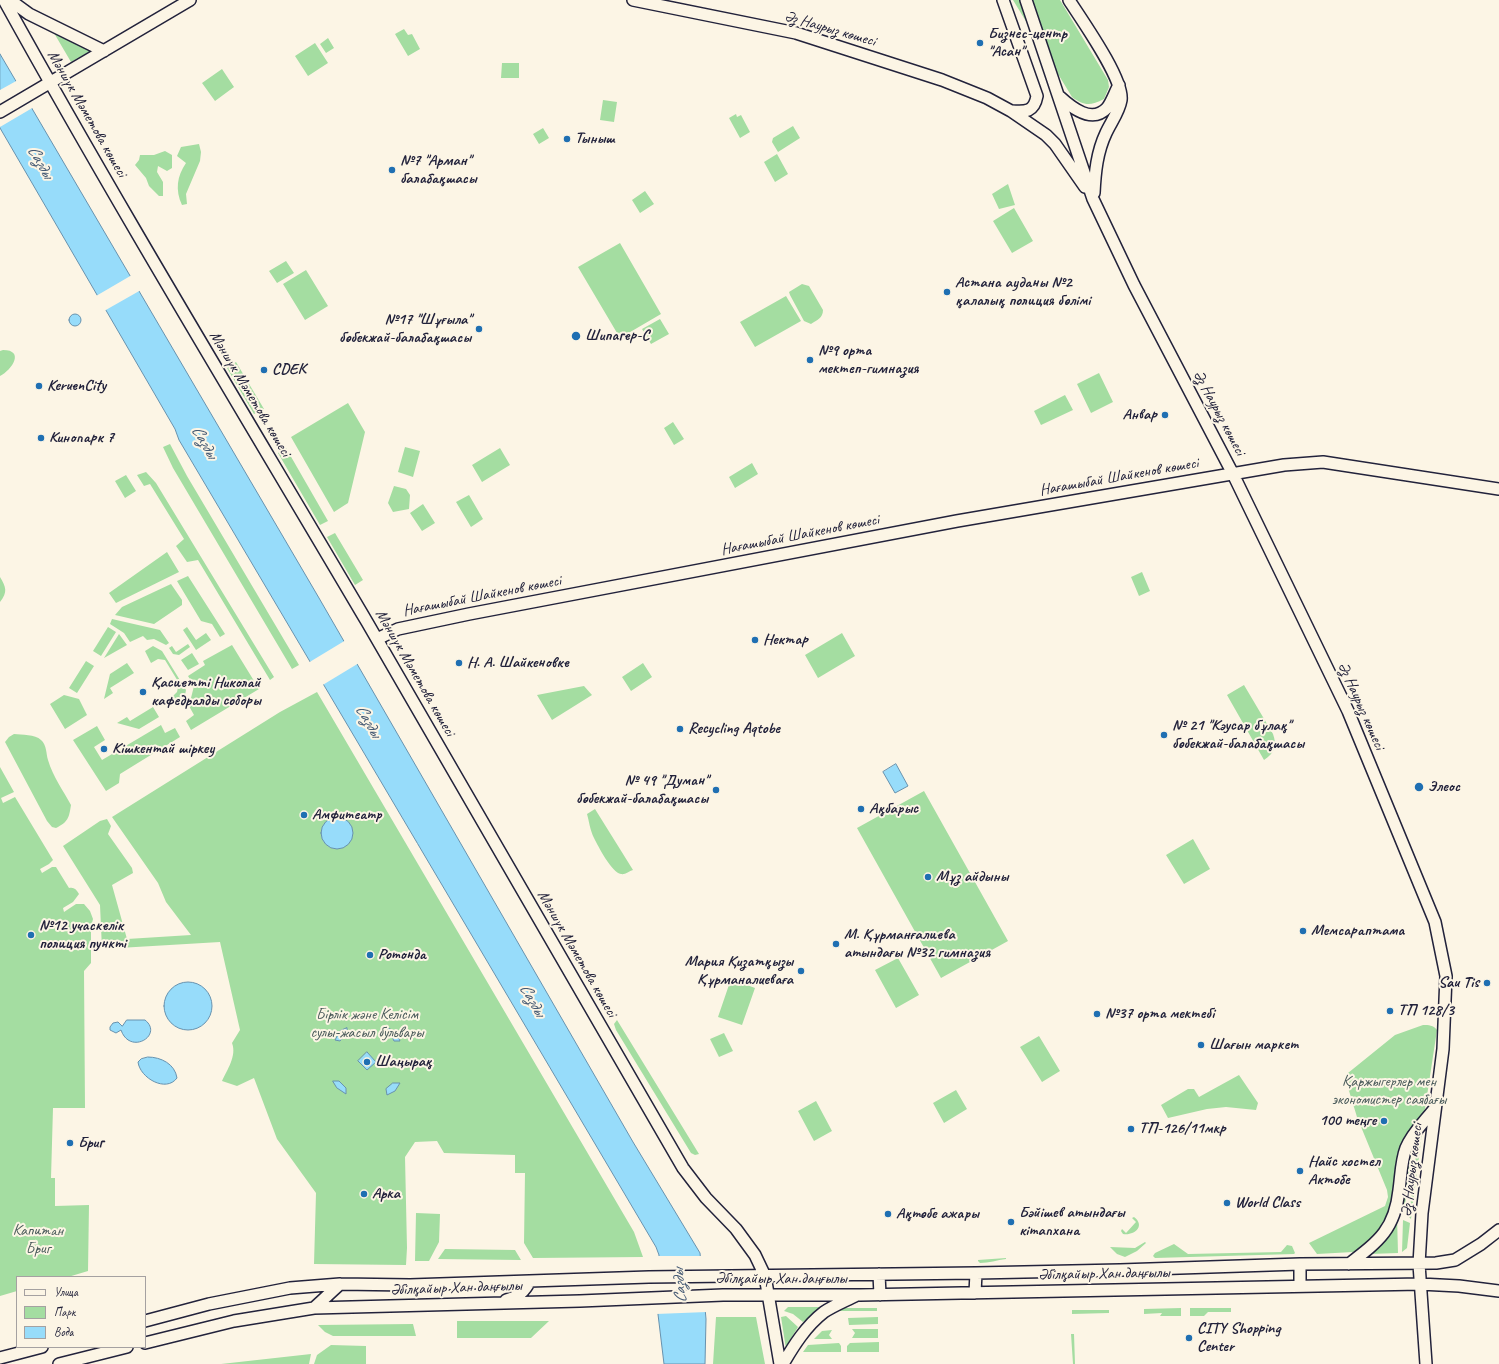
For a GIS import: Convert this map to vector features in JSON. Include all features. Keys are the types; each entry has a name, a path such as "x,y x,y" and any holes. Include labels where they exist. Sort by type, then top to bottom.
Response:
{"main road":[{"name":"Мәншүк Мәметова көшесі","path":"4,0 50,83 158,269 377,639 683,1168 694,1184 744,1240 755,1255 765,1276 780,1364"},
{"path":"10,0 29,14 104,51"},
{"path":"0,112 190,0"},
{"name":"Әз Наурыз көшесі","path":"633,0 796,33 942,80 987,98 1011,111 1046,135 1055,144 1093,199 1134,285 1233,474 1348,711 1435,922 1446,976 1443,1049 1422,1213 1419,1264 1426,1364"},
{"path":"1003,0 1037,96 1036,104 1032,109 1023,112 1011,111"},
{"path":"1026,0 1093,199"},
{"path":"1069,0 1111,68 1119,85 1121,98 1118,109 1105,133 1101,146 1094,175 1093,199"},
{"path":"1058,96 1069,106 1084,114 1092,114 1107,108 1119,85"},
{"name":"Нағашыбай Шайкенов көшесі","path":"377,639 398,629 477,613 957,521 1284,465 1323,462 1499,489"},
{"path":"1349,1264 1380,1239 1389,1226 1397,1202 1401,1169 1407,1147 1412,1136 1436,1108"},
{"name":"Әбілқайыр Хан даңғылы","path":"146,1321 209,1304 290,1288 340,1284 410,1285 648,1277 976,1273 1300,1264 1419,1264 1455,1260 1481,1244 1499,1230"},
{"path":"1300,1264 1300,1286"},
{"path":"975,1293 976,1273"},
{"path":"879,1274 880,1295"},
{"path":"488,1304 513,1298 526,1289 529,1282"},
{"path":"314,1308 340,1284"},
{"name":"Әбілқайыр Хан даңғылы","path":"146,1343 234,1321 314,1308 488,1304 716,1295 880,1295 1420,1284 1459,1286 1499,1291"},
{"path":"783,1364 801,1335 814,1321 825,1311 857,1295"},
{"path":"0,1358 38,1348"},
{"path":"59,1364 123,1348"}],"green space":[{"path":"1013,0 1060,0 1108,80 1109,87 1104,99 1095,103 1087,104 1072,97"},
{"path":"404,29 408,35 412,34 420,49 408,56 395,34"},
{"path":"54,33 94,49 71,62"},
{"path":"328,38 334,48 326,53 320,44"},
{"path":"315,43 328,63 308,76 295,56"},
{"path":"502,63 519,63 519,78 501,78"},
{"path":"222,69 234,87 215,101 202,83"},
{"path":"603,100 617,102 614,122 600,120"},
{"path":"736,114 737,117 741,115 750,132 740,138 729,118"},
{"path":"793,126 800,138 778,152 772,142 773,138"},
{"path":"543,128 549,138 539,144 533,134"},
{"path":"199,144 201,152 200,161 186,194 187,204 182,205 178,194 178,183 186,163 177,156 181,147"},
{"path":"165,151 172,155 172,168 167,171 158,166 157,172 163,182 163,196 159,196 149,186 146,178 135,165 139,160 140,155 154,155"},
{"path":"777,154 788,174 775,182 764,162"},
{"path":"1008,184 1015,205 999,209 992,194"},
{"path":"645,191 654,204 640,213 632,200"},
{"path":"1014,208 1033,241 1012,253 993,221"},
{"path":"620,243 661,314 620,338 578,267"},
{"path":"286,261 294,273 277,283 269,271"},
{"path":"306,270 328,306 305,320 283,284"},
{"path":"802,284 809,286 823,310 821,317 811,324 804,321 789,292"},
{"path":"786,296 801,321 755,347 740,322"},
{"path":"660,319 669,334 651,344 642,329"},
{"path":"3,350 14,353 15,357 9,369 0,376 0,351"},
{"path":"236,362 264,409 254,414 227,368"},
{"path":"1099,373 1113,402 1091,413 1077,384"},
{"path":"1065,395 1073,410 1041,425 1034,411"},
{"path":"348,403 365,432 348,503 334,512 291,437"},
{"path":"673,422 684,439 674,445 664,428"},
{"path":"170,444 187,476 299,665 292,669 173,468 163,447"},
{"path":"405,447 420,451 413,477 398,472"},
{"path":"286,448 328,521 320,525 278,453"},
{"path":"500,448 510,465 482,482 472,465"},
{"path":"752,463 758,474 735,488 729,477"},
{"path":"146,472 156,483 274,677 270,680 198,560 187,562 176,546 184,539 150,484 144,486 137,475"},
{"path":"126,475 136,491 125,498 115,481"},
{"path":"394,486 406,489 410,495 409,509 393,512 388,503"},
{"path":"469,495 483,519 471,527 456,502"},
{"path":"423,504 435,523 422,531 410,513"},
{"path":"335,533 363,580 355,585 327,537"},
{"path":"167,552 179,572 116,603 109,593"},
{"path":"1142,572 1150,591 1139,596 1131,577"},
{"path":"188,576 225,634 220,637 212,624 201,621 177,581"},
{"path":"0,577 4,584 5,592 0,602"},
{"path":"171,584 182,600 182,605 154,624 115,615 122,607"},
{"path":"112,619 160,630 169,643 166,645 154,639 147,640 143,636 130,642 124,633 110,624"},
{"path":"108,627 116,632 101,656 93,651"},
{"path":"187,627 196,640 206,633 211,640 196,650 183,630"},
{"path":"842,633 855,656 818,678 805,655"},
{"path":"119,634 127,645 104,658"},
{"path":"188,644 190,647 179,655 173,654 169,648 172,646 176,652"},
{"path":"232,645 259,689 191,730 186,721 194,715 189,706 194,686 188,676 205,665 203,661"},
{"path":"153,646 162,651 186,690 184,701 179,704 173,696 177,692 179,683 165,660 158,659 151,663 145,651"},
{"path":"192,653 199,664 188,670 181,660"},
{"path":"86,661 94,666 77,693 69,688"},
{"path":"127,663 134,673 110,688 113,693 104,699 110,674"},
{"path":"643,663 652,677 631,691 622,677"},
{"path":"1244,685 1273,734 1275,745 1273,752 1264,760 1227,695"},
{"path":"584,686 592,695 552,720 537,695"},
{"name":"Бірлік және Келісім сулы-жасыл бульвары","path":"317,692 634,1232 643,1257 533,1258 524,1243 525,1173 515,1173 515,1155 444,1153 437,1141 415,1142 405,1157 406,1265 314,1264 316,1193 277,1139 254,1078 237,1086 222,1081 229,1068 232,1058 232,1043 240,1030 220,942 102,949 100,905 63,846 100,821 107,819 111,826 108,834 132,868 133,873 112,885 127,939 191,935 166,902 158,883 112,817 280,712"},
{"path":"64,695 79,699 87,715 65,729 50,704"},
{"path":"153,707 159,717 139,729 117,723 127,717 130,721"},
{"path":"161,725 165,733 175,728 180,737 120,774 119,783 106,791 73,740 97,726 105,740 94,747 102,760"},
{"path":"14,734 28,735 38,738 44,744 53,772 71,805 70,813 67,819 63,824 56,828 52,827 47,821 5,742"},
{"name":"Капитан Бриг","path":"0,767 14,792 1,798 3,803 15,797 53,860 40,869 42,873 52,867 56,867 69,888 75,889 79,894 73,902 63,908 64,912 76,904 84,904 90,911 93,919 91,927 91,963 84,971 85,1108 53,1108 51,1178 55,1178 55,1206 89,1205 88,1271 71,1276 16,1276 16,1291 0,1296"},
{"path":"924,791 1008,941 941,978 857,828"},
{"path":"595,809 633,870 621,874 614,869 606,859 593,835 587,814"},
{"path":"1193,839 1210,869 1184,884 1166,855"},
{"path":"898,958 919,995 896,1008 875,970"},
{"path":"731,979 755,988 742,1025 718,1017"},
{"path":"617,1020 699,1154 695,1155 691,1153 616,1030 614,1024"},
{"name":"Қаржыгерлер мен экономистер саябағы","path":"1423,1025 1434,1027 1437,1030 1425,1109 1414,1126 1393,1204 1386,1223 1366,1246 1353,1252 1317,1254 1309,1243 1385,1206 1388,1197 1387,1190 1357,1117 1346,1081 1348,1073 1395,1035"},
{"path":"724,1033 733,1051 719,1057 710,1039"},
{"path":"1039,1036 1060,1071 1042,1082 1020,1047"},
{"path":"1239,1075 1258,1103 1256,1110 1226,1107 1207,1109 1168,1118 1161,1105 1188,1089 1194,1089 1199,1097"},
{"path":"956,1090 967,1109 944,1123 933,1103"},
{"path":"816,1101 832,1131 814,1141 798,1111"},
{"path":"1423,1125 1411,1219 1406,1214 1410,1209 1418,1134"},
{"path":"1412,1144 1405,1206 1398,1212 1407,1156"},
{"path":"416,1213 440,1214 439,1242 429,1261 415,1261"},
{"path":"1397,1216 1398,1253 1370,1254"},
{"path":"1134,1217 1139,1224 1139,1227 1134,1232 1123,1234 1121,1231 1122,1229 1126,1233 1136,1222 1132,1218"},
{"path":"1403,1220 1410,1223 1407,1248 1402,1252"},
{"path":"1145,1242 1146,1243 1137,1251 1125,1257 1117,1254 1110,1247 1135,1248"},
{"path":"1174,1244 1188,1254 1281,1252 1287,1245 1292,1246 1295,1253 1155,1258 1153,1256 1155,1253"},
{"path":"445,1249 515,1250 521,1260 438,1259"},
{"path":"1006,1258 983,1263 978,1261 978,1260"},
{"path":"788,1307 823,1307 803,1322 793,1314 784,1311"},
{"path":"840,1308 877,1308 877,1311 840,1311"},
{"path":"1181,1308 1181,1316 1160,1316 1162,1313 1144,1314 1144,1309"},
{"path":"1190,1308 1231,1308 1231,1312 1208,1312 1204,1316 1190,1316"},
{"path":"1072,1310 1109,1310 1109,1313 1072,1314"},
{"path":"786,1316 798,1327 786,1349 781,1317"},
{"path":"716,1317 756,1317 765,1364 713,1364"},
{"path":"878,1317 878,1324 849,1325 848,1318"},
{"path":"457,1321 549,1321 531,1338 457,1338"},
{"path":"413,1324 416,1336 333,1336 325,1332 318,1325"},
{"path":"852,1329 878,1329 878,1338 852,1338 855,1333"},
{"path":"832,1330 829,1335 832,1339 814,1339 822,1331"},
{"path":"1071,1334 1074,1334 1075,1364 1073,1364"},
{"path":"879,1342 879,1352 847,1352 847,1346 850,1343"},
{"path":"839,1343 841,1346 841,1352 803,1352 808,1345"},
{"path":"331,1345 366,1346 366,1364 314,1364 317,1355"},
{"path":"311,1354 309,1364 221,1364"}],"water":[{"name":"Сазды","path":"0,54 319,598 633,1142 700,1253 706,1319 705,1364 664,1364 657,1306 659,1255 656,1247 179,440 175,429 0,128"},
{"path":"75,314 79,316 81,320 79,324 75,326 71,324 69,320 71,316"},
{"path":"896,764 908,786 895,793 883,772"},
{"path":"337,817 348,822 353,833 348,844 337,849 326,844 321,833 326,822"},
{"path":"183,982 193,982 202,986 208,992 211,997 211,1015 202,1026 193,1030 183,1030 174,1026 168,1020 164,1011 164,1001 168,992 174,986"},
{"path":"127,1020 145,1020 150,1026 151,1032 148,1037 138,1042 131,1042 125,1038 121,1030 116,1033 110,1030 113,1023 118,1022 122,1026"},
{"path":"347,1028 347,1035 340,1041 335,1040 340,1031"},
{"path":"388,1028 396,1032 400,1041 394,1041 392,1037 388,1035"},
{"path":"367,1052 376,1062 367,1070 358,1061"},
{"path":"148,1057 158,1058 167,1062 176,1073 177,1078 167,1084 160,1084 148,1078 143,1073 138,1062 141,1059"},
{"path":"333,1081 339,1081 346,1088 346,1094 337,1088"},
{"path":"393,1083 400,1083 395,1091 387,1095 386,1089"}],"pier":[{"path":"18,80 34,107 0,127 0,90"},
{"path":"132,275 141,290 104,311 96,296"},
{"path":"346,640 359,663 321,686 308,663"},
{"path":"657,1256 702,1256 707,1312 656,1314"}],"place":[{"name":"Бизнес-центр \"Асан\"","path":"980,43"},
{"name":"Тыныш","path":"567,139"},
{"name":"№7 \"Арман\" балабақшасы","path":"392,170"},
{"name":"Астана ауданы №2 қалалық полиция бөлімі","path":"947,292"},
{"name":"№17 \"Шұғыла\" бөбекжай-балабақшасы","path":"479,329"},
{"name":"Шипагер-С","path":"576,336"},
{"name":"№9 орта мектеп-гимназия","path":"810,360"},
{"name":"CDEK","path":"264,370"},
{"name":"KeruenCity","path":"39,386"},
{"name":"Анвар","path":"1165,415"},
{"name":"Кинопарк 7","path":"41,438"},
{"name":"Нектар","path":"755,640"},
{"name":"Н. А. Шайкеновке","path":"459,663"},
{"name":"Қасиетті Николай кафедралды соборы","path":"143,692"},
{"name":"Recycling Aqtobe","path":"680,729"},
{"name":"№ 21 \"Кәусар бұлақ\" бөбекжай-балабақшасы","path":"1164,735"},
{"name":"Кішкентай шіркеу","path":"104,749"},
{"name":"Элеос","path":"1419,787"},
{"name":"№ 49 \"Думан\" бөбекжай-балабақшасы","path":"716,790"},
{"name":"Ақбарыс","path":"861,809"},
{"name":"Амфитеатр","path":"304,815"},
{"name":"Мұз айдыны","path":"928,877"},
{"name":"Мемсараптама","path":"1303,931"},
{"name":"№12 учаскелік полиция пункті","path":"31,935"},
{"name":"М. Құрманғалиева атындағы №32 гимназия","path":"836,944"},
{"name":"Ротонда","path":"370,955"},
{"name":"Мария Қизатқызы Құрманалиеваға","path":"801,971"},
{"name":"Sau Tis","path":"1487,983"},
{"name":"ТП 128/3","path":"1390,1011"},
{"name":"№37 орта мектебі","path":"1097,1014"},
{"name":"Шағын маркет","path":"1201,1045"},
{"name":"Шаңырақ","path":"367,1062"},
{"name":"100 теңге","path":"1384,1121"},
{"name":"ТП-126/11мкр","path":"1131,1129"},
{"name":"Бриг","path":"70,1143"},
{"name":"Найс хостел Актобе","path":"1300,1171"},
{"name":"Арка","path":"364,1194"},
{"name":"World Class","path":"1227,1203"},
{"name":"Ақтөбе ажары","path":"888,1214"},
{"name":"Бәйішев атындағы кітапхана","path":"1011,1222"},
{"name":"CITY Shopping Center","path":"1189,1338"}]}
